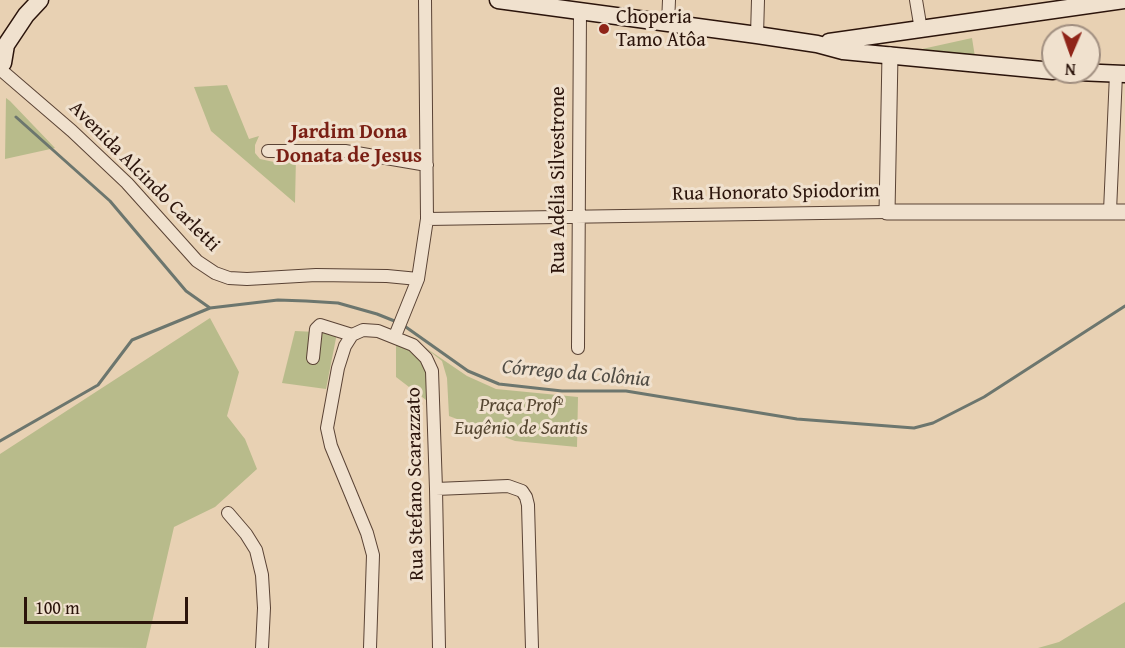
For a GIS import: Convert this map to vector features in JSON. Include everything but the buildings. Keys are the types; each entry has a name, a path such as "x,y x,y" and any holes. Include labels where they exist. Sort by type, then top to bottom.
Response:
{"main road":[{"path":"0,68 3,63 3,47 40,0"},
{"path":"498,0 563,4 580,12 757,35 817,44 843,51 1041,70"},
{"path":"817,44 1124,0"},
{"path":"890,55 895,42 917,31"},
{"path":"1101,73 1121,74"}],"street":[{"path":"370,648 373,555 367,533 331,447 327,428 338,368 345,346 352,335 363,330 397,332 418,279 427,219 425,0"},
{"path":"668,24 669,0"},
{"path":"757,35 758,0"},
{"path":"916,0 917,31"},
{"name":"Rua Adélia Silvestrone","path":"578,348 580,12"},
{"path":"887,212 890,55"},
{"name":"Avenida Alcindo Carletti","path":"0,68 127,183 197,261 215,273 229,278 248,279 316,275 418,279"},
{"path":"1118,212 1121,74"},
{"path":"268,151 345,151 427,165"},
{"name":"Rua Honorato Spiodorim","path":"427,219 887,212 1118,212"},
{"path":"313,358 316,328 320,325 352,335"},
{"name":"Rua Stefano Scarazzato","path":"397,332 426,358 432,371 439,648"},
{"path":"436,489 508,486 522,491 528,505 532,648"},
{"path":"228,513 256,550 262,575 264,608 262,648"}],"green space":[{"path":"972,38 975,57 913,51"},
{"path":"227,85 249,139 259,136 255,145 255,153 260,159 274,162 280,158 296,157 295,203 211,131 194,87"},
{"path":"6,98 10,101 55,148 5,159"},
{"path":"210,318 239,372 227,416 245,439 257,469 215,507 174,527 146,648 0,647 0,454"},
{"path":"295,331 337,333 326,389 282,383"},
{"path":"396,342 407,346 419,357 427,372 426,400 396,377"},
{"name":"Praça Profº Eugênio de Santis","path":"423,346 467,376 496,389 578,397 577,447 515,441 449,416 447,378 442,361"},
{"path":"1125,602 1125,648 1038,648 1059,642"}],"waterway":[{"name":"Córrego da Colônia","path":"16,117 110,201 186,291 210,308 278,300 338,303 397,322"},
{"name":"Córrego da Colônia","path":"403,325 468,371 499,384 562,391 626,391 797,419 914,428 933,423 984,397 1125,306"},
{"path":"0,441 98,385 132,340 210,308"}],"place":[{"name":"Choperia Tamo Atôa","path":"604,29"}],"district":[{"name":"Jardim Dona Donata de Jesus","path":"349,145"}]}
